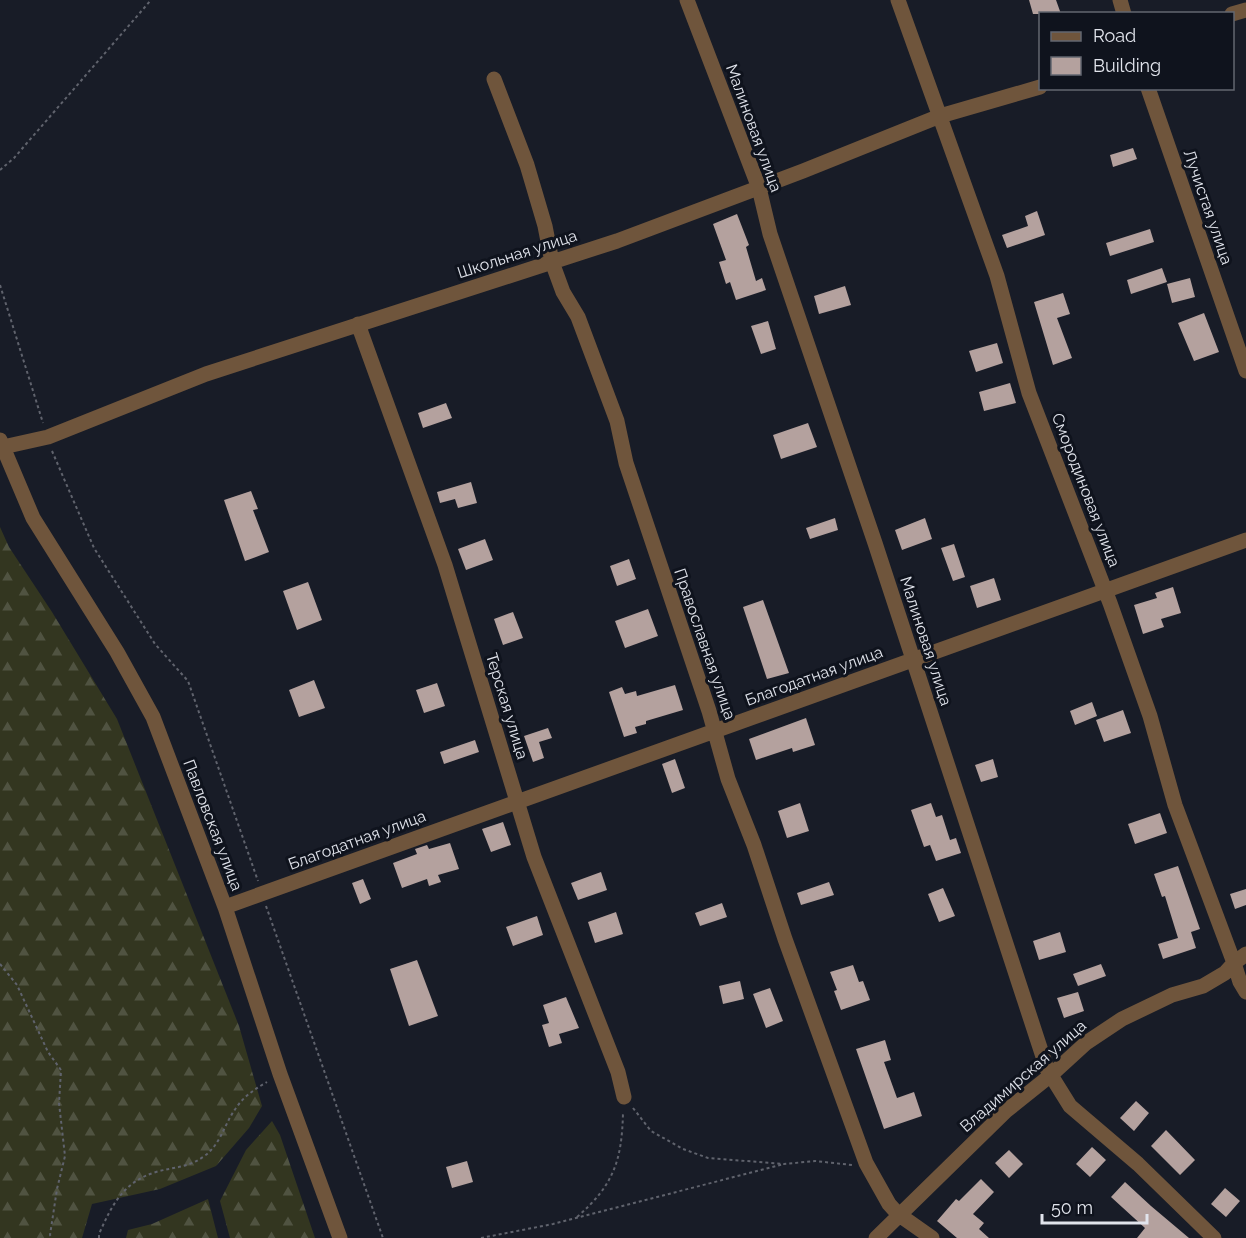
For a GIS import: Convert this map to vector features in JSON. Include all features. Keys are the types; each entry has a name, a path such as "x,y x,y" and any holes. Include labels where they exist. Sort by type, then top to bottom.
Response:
{"street":[{"name":"Малиновая улица","path":"687,0 759,188 770,234 913,660 1023,999 1051,1075 1070,1106 1138,1164 1214,1238"},
{"name":"Смородиновая улица","path":"898,0 997,276 1029,393 1105,590 1150,716 1174,805 1240,959 1240,982 1246,992"},
{"name":"Православная улица","path":"494,79 527,165 546,226 552,262 563,292 578,317 617,421 626,463 715,731 728,779 754,845 785,939 866,1163 889,1204 898,1214 932,1238"},
{"name":"Школьная улица","path":"1,444 48,437 206,374 617,241 759,188 940,116 1039,88"},
{"name":"Лучистая улица","path":"1149,90 1246,370"},
{"name":"Терская улица","path":"358,324 445,565 534,857 618,1072 624,1097"},
{"name":"Павловская улица","path":"1,444 33,518 117,652 153,717 225,907 279,1074 340,1238"},
{"name":"Благодатная улица","path":"225,907 1246,540"},
{"name":"Владимирская улица","path":"876,1238 1006,1111 1051,1075 1086,1042 1122,1019 1172,995 1203,986 1225,974 1240,959"}],"path":[{"path":"0,170 14,158 151,0"},
{"path":"0,285 57,465 94,548 155,644 188,681 383,1238"},
{"path":"0,964 17,985 48,1052 61,1070 59,1103 65,1156 51,1224 52,1238"},
{"path":"99,1238 112,1204 132,1183 155,1172 183,1168 205,1156 222,1137 235,1109 250,1092 279,1074"},
{"path":"624,1097 651,1131 683,1149 708,1158 784,1164 815,1161 858,1166 866,1163"},
{"path":"575,1219 604,1190 617,1162 622,1140 624,1097"},
{"path":"481,1238 575,1219 784,1164"}],"green space":[{"path":"0,527 9,547 52,612 117,719 239,1026 262,1106 249,1128 216,1166 160,1189 92,1204 82,1238 0,1238"},
{"path":"272,1121 280,1135 315,1238 230,1238 220,1201 246,1150"},
{"path":"208,1199 218,1238 126,1238 128,1230 152,1224"}],"building":[{"path":"1029,0 1056,0 1060,12 1039,12 1039,14 1033,14"},
{"path":"1133,148 1137,159 1113,167 1110,155"},
{"path":"1037,211 1045,235 1007,248 1002,235 1028,226 1025,216"},
{"path":"737,214 749,245 746,247 756,281 762,278 766,290 736,300 730,282 726,284 719,262 726,260 713,224"},
{"path":"1150,229 1154,242 1110,256 1106,243"},
{"path":"1162,268 1167,282 1131,294 1127,280"},
{"path":"1190,278 1195,297 1172,303 1167,284"},
{"path":"845,286 851,305 819,314 814,296"},
{"path":"1063,293 1070,314 1057,318 1072,358 1053,365 1034,302"},
{"path":"1204,313 1219,352 1194,361 1178,323"},
{"path":"768,321 776,349 761,354 751,326"},
{"path":"997,343 1003,363 976,372 969,351"},
{"path":"1010,383 1016,403 984,411 979,392"},
{"path":"446,403 452,418 423,428 418,413"},
{"path":"808,423 817,447 781,459 773,435"},
{"path":"471,482 477,503 458,508 455,499 440,503 437,492"},
{"path":"251,491 258,509 253,510 269,552 245,561 224,500"},
{"path":"835,518 838,530 810,539 806,528"},
{"path":"925,518 932,539 902,550 895,530"},
{"path":"485,539 493,560 466,570 458,549"},
{"path":"954,544 965,577 953,581 941,548"},
{"path":"629,559 636,579 617,586 610,566"},
{"path":"994,578 1001,600 977,608 970,586"},
{"path":"308,582 322,620 297,630 283,591"},
{"path":"1173,587 1181,613 1161,619 1164,627 1143,634 1134,605 1157,598 1155,593"},
{"path":"763,600 789,673 767,679 743,607"},
{"path":"648,609 658,636 625,648 615,621"},
{"path":"513,612 523,638 503,645 494,619"},
{"path":"314,680 325,708 299,717 289,690"},
{"path":"437,683 445,706 424,713 416,690"},
{"path":"675,685 683,710 646,721 646,724 635,727 637,733 624,737 609,692 622,687 625,694 636,691 637,696"},
{"path":"1092,702 1097,716 1075,725 1070,711"},
{"path":"1123,710 1131,733 1104,742 1096,720"},
{"path":"806,718 815,745 793,752 792,748 756,760 749,739"},
{"path":"548,728 552,738 539,742 544,758 533,762 524,736"},
{"path":"475,740 479,752 444,764 440,752"},
{"path":"675,759 685,788 672,793 662,764"},
{"path":"993,759 998,777 981,782 975,765"},
{"path":"800,803 809,831 787,838 778,811"},
{"path":"931,803 936,817 942,815 950,840 956,838 961,853 936,861 930,845 924,847 911,810"},
{"path":"1160,813 1167,833 1135,844 1128,824"},
{"path":"503,822 511,845 491,852 482,829"},
{"path":"450,843 459,869 438,875 441,882 429,886 427,879 402,888 393,863 417,854 415,849 427,845 429,849"},
{"path":"1178,866 1200,929 1191,932 1196,948 1163,959 1158,944 1178,938 1165,896 1162,897 1154,874"},
{"path":"601,872 607,890 578,900 571,883"},
{"path":"363,879 371,899 360,904 352,883"},
{"path":"829,882 834,895 801,905 797,893"},
{"path":"943,888 955,916 939,922 928,894"},
{"path":"1246,889 1246,905 1235,909 1230,894"},
{"path":"722,903 727,917 700,926 695,913"},
{"path":"616,912 623,934 595,943 588,922"},
{"path":"537,916 543,935 513,946 506,927"},
{"path":"1060,932 1066,952 1039,960 1033,941"},
{"path":"417,960 438,1016 409,1026 390,969"},
{"path":"1101,964 1106,976 1078,986 1073,974"},
{"path":"853,965 859,982 863,981 870,1000 841,1010 830,972"},
{"path":"740,981 744,999 723,1004 719,986"},
{"path":"770,988 783,1021 766,1028 753,994"},
{"path":"1078,992 1084,1011 1064,1018 1057,998"},
{"path":"566,997 579,1028 559,1034 562,1043 549,1047 542,1025 549,1023 543,1005"},
{"path":"885,1040 891,1060 884,1062 897,1098 914,1092 922,1116 884,1129 856,1049"},
{"path":"1136,1101 1149,1113 1134,1131 1120,1118"},
{"path":"1166,1130 1195,1160 1180,1175 1151,1146"},
{"path":"1092,1147 1106,1160 1090,1177 1076,1164"},
{"path":"1009,1150 1023,1164 1009,1178 995,1163"},
{"path":"467,1161 473,1182 452,1188 446,1167"},
{"path":"981,1179 994,1192 973,1214 984,1223 979,1229 989,1238 957,1238 937,1221 956,1199 959,1201"},
{"path":"1125,1182 1189,1238 1137,1238 1145,1228 1111,1197"},
{"path":"1225,1188 1240,1201 1226,1217 1211,1204"}]}
